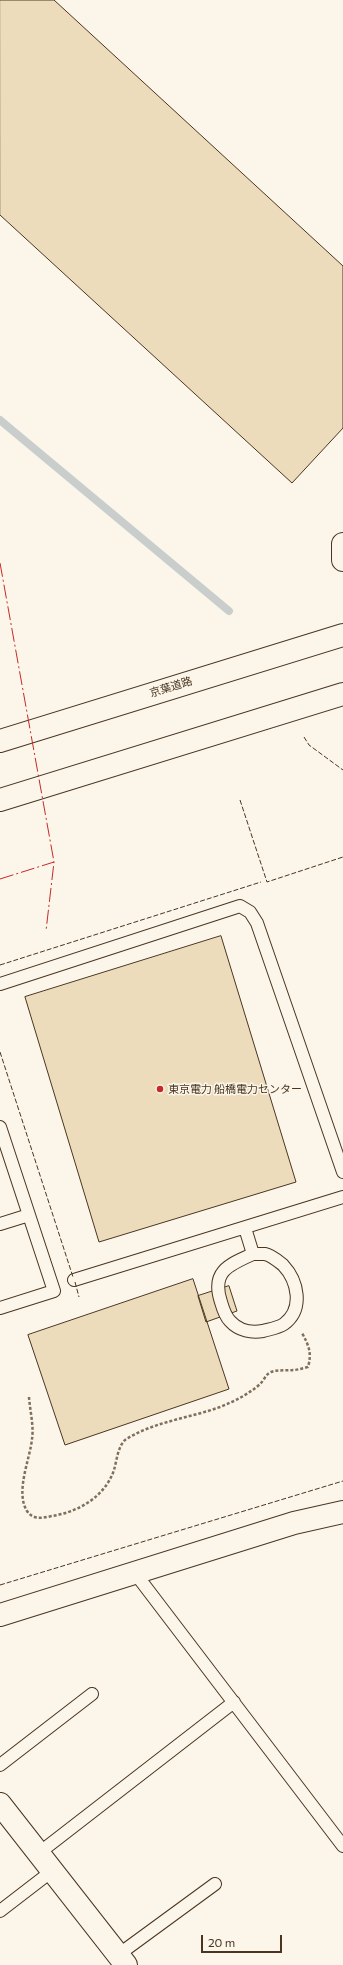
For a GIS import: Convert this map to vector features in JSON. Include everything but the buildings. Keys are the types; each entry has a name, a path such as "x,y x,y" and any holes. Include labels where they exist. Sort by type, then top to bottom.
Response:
{"main road":[{"path":"343,544 343,560"},
{"name":"京葉道路","path":"0,741 343,635"},
{"path":"0,800 343,694"},
{"path":"0,1615 294,1523 343,1512"},
{"path":"0,1804 122,1960"}],"lane":[{"path":"0,984 240,906 250,912 257,922 343,1172"},
{"path":"0,1127 54,1291 0,1308"},
{"path":"74,1280 343,1197"},
{"path":"0,1224 29,1215"},
{"path":"245,1228 253,1254"},
{"path":"253,1254 266,1254 278,1261 290,1276 298,1299 284,1324 273,1329 254,1333 240,1329 231,1322 226,1315 217,1290 217,1283 222,1273 233,1263 253,1254"},
{"path":"135,1573 343,1846"},
{"path":"0,1765 92,1694"},
{"path":"38,1853 234,1702"},
{"path":"0,1911 52,1871"},
{"path":"122,1960 215,1884"}],"path":[{"path":"29,1397 32,1440 24,1472 24,1500 27,1510 32,1516 39,1519 57,1516 87,1504 102,1493 114,1472 120,1449 126,1438 150,1428 243,1398 261,1384 269,1373 308,1367 311,1356 310,1346 301,1332 288,1318"}],"waterway":[{"path":"0,420 229,611"}],"fence":[{"path":"304,737 309,745 343,770"},
{"path":"240,800 267,882 343,857"},
{"path":"0,965 261,882"},
{"path":"0,1052 73,1277"},
{"path":"75,1282 79,1297"},
{"path":"0,1585 343,1481"}],"power":[{"path":"0,563 54,862 46,931"},
{"path":"0,879 54,862"}],"place":[{"name":"東京電力 船橋電力センター","path":"160,1089"}]}
